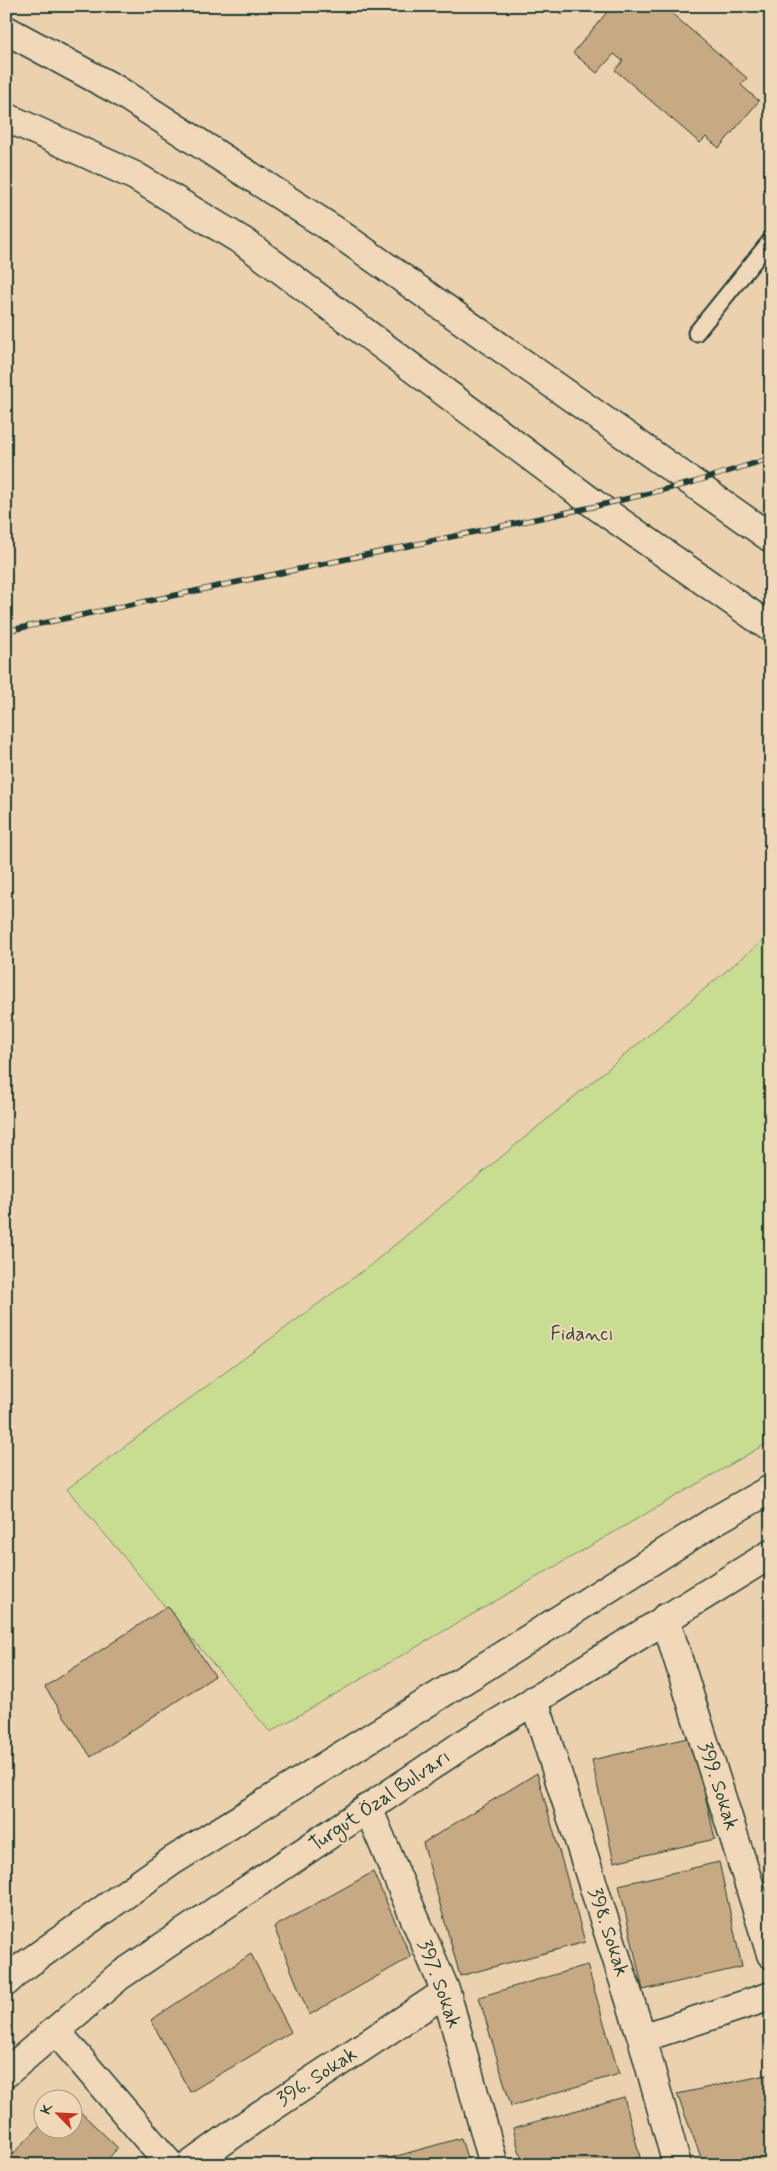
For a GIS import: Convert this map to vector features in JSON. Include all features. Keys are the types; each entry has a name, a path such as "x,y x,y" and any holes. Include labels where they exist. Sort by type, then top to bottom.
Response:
{"main road":[{"path":"6,30 117,90 334,230 768,535"},
{"path":"6,117 135,176 244,242 597,506 771,628"},
{"path":"6,1982 20,1969 172,1861 486,1666 716,1520 771,1489"},
{"name":"Turgut Özal Bulvarı","path":"6,2072 118,1977 459,1747 664,1618 771,1554"},
{"name":"399. Sokak","path":"664,1618 771,1954"},
{"name":"398. Sokak","path":"534,1700 642,2038 677,2165"},
{"name":"397. Sokak","path":"368,1808 446,1992 494,2165"},
{"name":"396. Sokak","path":"190,2165 254,2119 446,1992"},
{"path":"642,2038 771,1996"},
{"path":"56,2030 170,2165"}],"lane":[{"path":"696,333 771,240"}],"green space":[{"name":"Fidancı","path":"771,934 771,1441 270,1732 67,1489 368,1267"}],"building":[{"path":"552,6 569,6 562,15"},
{"path":"612,6 628,6 630,8 632,6 663,6 747,78 741,85 759,101 719,148 706,137 700,143 615,70 623,61 614,54 597,73 573,53"},
{"path":"168,1606 215,1676 91,1757 45,1687"},
{"path":"692,1737 715,1839 614,1862 592,1760"},
{"path":"537,1773 585,1942 460,1976 423,1843"},
{"path":"719,1862 742,1967 643,1990 619,1885"},
{"path":"373,1872 411,1957 309,2015 274,1927"},
{"path":"251,1954 291,2032 190,2092 151,2020"},
{"path":"587,1965 619,2074 511,2106 479,1997"},
{"path":"771,2074 771,2165 704,2165 677,2094"},
{"path":"624,2097 640,2157 613,2165 523,2165 513,2128"},
{"path":"82,2114 118,2148 102,2165 6,2165 6,2161 32,2134 32,2138 82,2138"},
{"path":"461,2138 469,2165 365,2165"}],"railway":[{"path":"6,631 597,506 691,483 771,458"}]}
